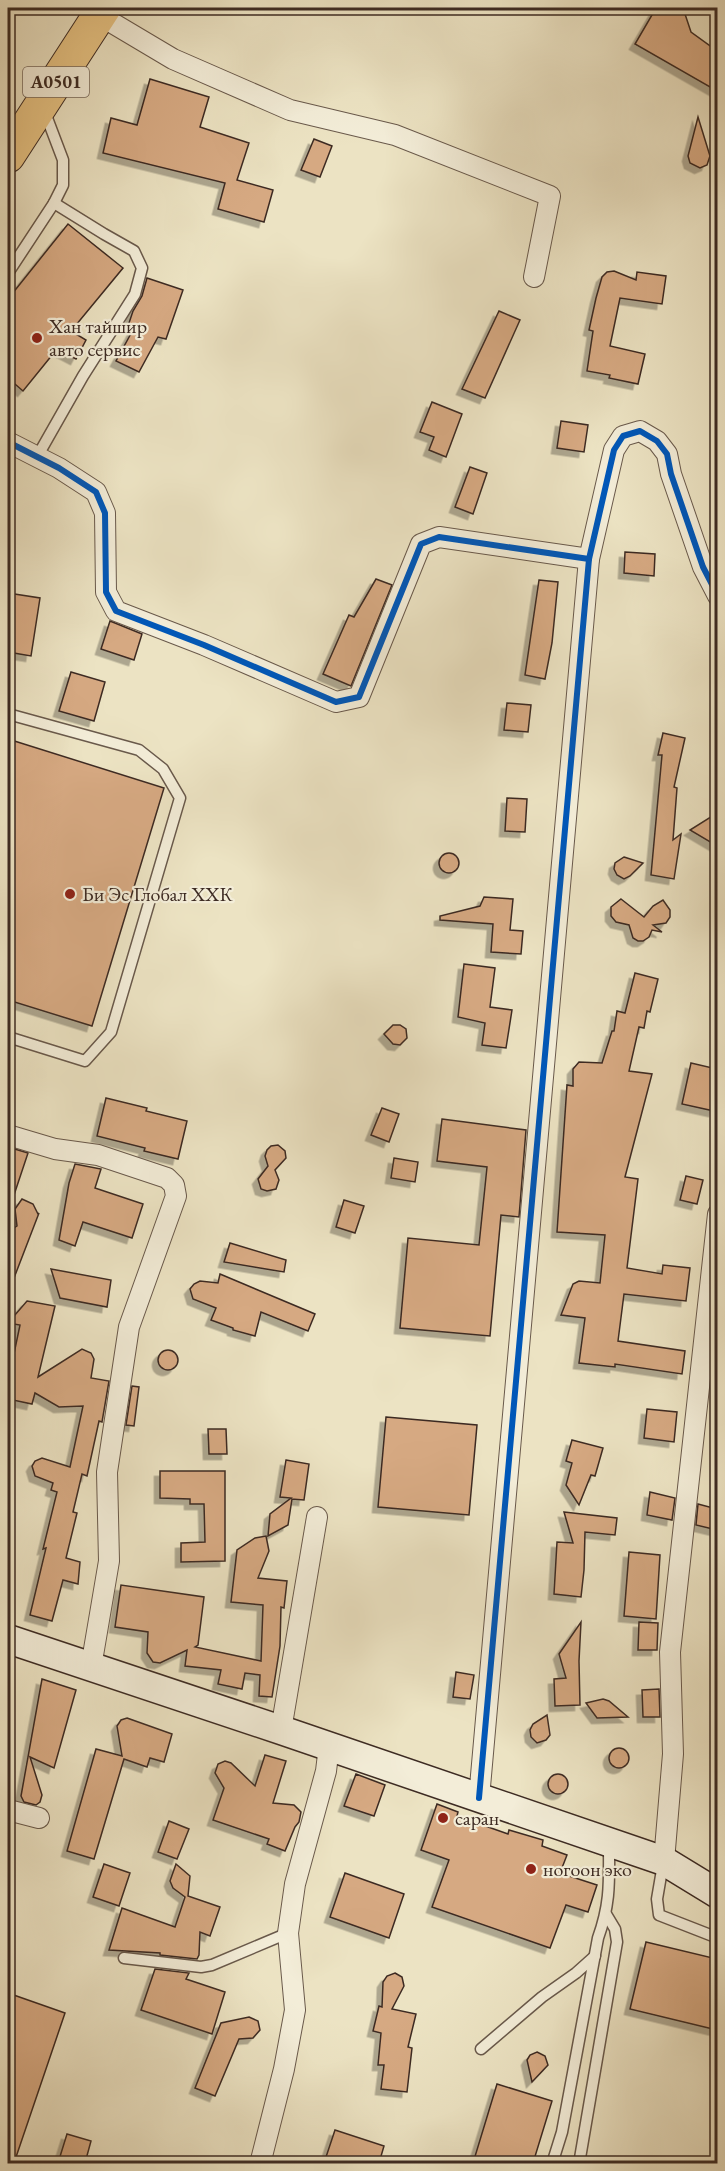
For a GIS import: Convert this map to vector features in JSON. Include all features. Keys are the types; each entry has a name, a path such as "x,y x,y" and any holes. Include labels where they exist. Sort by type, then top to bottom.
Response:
{"highway":[{"name":"A0501","path":"8,156 101,11"}],"street":[{"path":"101,11 173,59 290,110 395,135 550,196 534,277"},
{"path":"479,1798 589,559 614,450 623,436 640,431 657,441 667,454 671,474 703,567 717,596"},
{"path":"8,442 59,468 96,492 105,513 106,592 116,611 204,645 336,702 359,697 421,544 439,537 589,559"},
{"path":"8,1135 55,1149 98,1155 167,1178 174,1185 176,1196 129,1327 107,1472 110,1561 92,1667"},
{"path":"664,1861 673,1754 670,1652 717,1214"},
{"path":"281,1730 317,1517"},
{"path":"8,1639 664,1861 717,1894"},
{"path":"260,2163 284,2069 294,2010 288,1933 295,1884 326,1771 329,1746"},
{"path":"8,1810 39,1818"}],"lane":[{"path":"8,273 54,203 63,185 63,160 41,104"},
{"path":"37,457 83,376 135,294 142,268 134,251 54,203"},
{"path":"8,714 139,750 163,770 180,798 111,1032 85,1061 8,1037"},
{"path":"552,2163 562,2132 598,1938 606,1914 609,1897 609,1842"},
{"path":"664,1861 657,1899 659,1915 717,1938"},
{"path":"579,2163 617,1942 615,1929 606,1914"},
{"path":"124,1958 201,1967 212,1965 288,1933"},
{"path":"482,2049 543,1996 596,1956"}],"building":[{"path":"656,8 683,8 691,32 717,51 717,91 635,44"},
{"path":"150,79 209,97 200,127 249,143 237,180 273,190 264,222 218,209 225,183 103,153 111,118 137,125"},
{"path":"698,117 710,156 707,165 700,168 690,163 688,156"},
{"path":"314,139 332,146 320,177 301,170"},
{"name":"Хан тайшир авто сервис","path":"68,224 123,268 71,331 86,340 76,359 57,349 23,391 8,378 8,299"},
{"path":"614,271 636,280 637,272 666,276 662,304 620,298 610,346 645,354 638,384 609,378 610,375 587,371 593,331 589,330 596,298 602,277 607,272"},
{"path":"147,278 183,290 166,339 158,337 139,372 116,361 134,328 128,326 133,311 142,296"},
{"path":"499,311 520,320 485,398 462,389"},
{"path":"432,402 462,414 446,457 429,450 434,437 420,432"},
{"path":"561,421 588,425 584,452 557,448"},
{"path":"470,467 487,473 473,514 455,507"},
{"path":"625,552 655,554 654,576 624,573"},
{"path":"376,579 392,585 351,686 323,674 349,615 354,617"},
{"path":"539,580 558,582 552,643 545,679 525,675"},
{"path":"8,593 40,598 31,656 8,652"},
{"path":"110,621 142,634 134,660 101,649"},
{"path":"71,672 105,682 94,721 59,711"},
{"path":"507,703 531,705 528,732 504,730"},
{"path":"663,733 685,738 674,787 677,788 673,840 681,834 674,879 651,875 662,755 658,755"},
{"name":"Би Эс Глобал ХХК","path":"8,739 164,788 92,1026 8,1000"},
{"path":"507,798 527,799 525,832 505,831"},
{"path":"717,813 717,846 690,830"},
{"path":"445,853 453,853 459,859 459,867 453,873 445,873 439,867 439,859"},
{"path":"624,857 643,863 624,879 617,875 614,869 615,863"},
{"path":"484,897 513,899 510,930 523,931 521,954 491,952 493,924 440,920 440,916 480,906"},
{"path":"621,899 644,917 653,906 663,900 670,910 670,917 666,923 653,925 662,932 652,930 649,937 643,941 633,938 629,925 616,922 611,916 611,907"},
{"path":"464,964 495,968 490,1007 512,1010 506,1048 482,1045 485,1023 458,1017"},
{"path":"635,973 658,979 644,1028 639,1027 629,1071 652,1074 625,1177 638,1179 627,1268 662,1274 663,1265 690,1268 686,1301 624,1294 618,1341 685,1351 682,1374 615,1364 615,1367 579,1363 585,1318 561,1315 573,1284 579,1281 600,1283 605,1235 557,1232 567,1085 573,1086 573,1069 579,1062 602,1063 612,1031 614,1031 617,1011 625,1013"},
{"path":"393,1025 400,1025 406,1029 407,1038 400,1045 393,1044 384,1034"},
{"path":"691,1063 717,1069 717,1096 714,1111 682,1104"},
{"path":"106,1098 187,1121 178,1159 97,1136"},
{"path":"382,1108 399,1114 389,1142 371,1135"},
{"path":"442,1119 526,1130 519,1217 501,1215 490,1336 400,1328 408,1238 479,1245 487,1167 437,1161"},
{"path":"278,1145 285,1151 286,1158 275,1170 279,1180 276,1189 267,1191 261,1189 258,1179 268,1166 265,1156 267,1150 271,1146"},
{"path":"8,1147 28,1153 11,1204 8,1203"},
{"path":"394,1158 418,1162 415,1182 391,1178"},
{"path":"75,1164 101,1169 95,1188 143,1204 132,1238 83,1222 75,1246 59,1240 69,1183"},
{"path":"686,1176 703,1180 697,1204 680,1200"},
{"path":"22,1199 33,1204 39,1213 9,1291 8,1232 17,1226 15,1209"},
{"path":"344,1200 364,1206 355,1233 336,1227"},
{"path":"230,1243 286,1260 284,1272 224,1262"},
{"path":"51,1269 111,1280 107,1307 60,1298"},
{"path":"220,1274 315,1314 308,1331 261,1312 255,1336 233,1330 233,1328 211,1320 216,1308 193,1299 190,1289 200,1281 218,1283"},
{"path":"27,1301 55,1306 38,1377 82,1349 91,1353 94,1359 91,1378 109,1381 102,1422 99,1421 87,1476 82,1474 73,1512 77,1513 66,1558 80,1562 78,1584 63,1580 52,1621 30,1615 57,1492 51,1490 53,1483 35,1476 32,1466 35,1461 42,1458 70,1467 83,1406 59,1407 35,1393 32,1404 8,1399 8,1382 20,1325 8,1323"},
{"path":"164,1350 172,1350 178,1356 178,1364 172,1370 164,1370 158,1364 158,1356"},
{"path":"132,1386 139,1387 134,1426 126,1425"},
{"path":"647,1409 677,1412 674,1442 644,1438"},
{"path":"386,1417 477,1425 469,1515 378,1507"},
{"path":"208,1429 226,1429 227,1454 209,1454"},
{"path":"572,1440 603,1448 595,1476 591,1475 579,1505 566,1485 572,1463 566,1461"},
{"path":"286,1460 309,1464 304,1500 292,1499 288,1525 268,1536 270,1514 291,1498 280,1497"},
{"path":"160,1471 225,1471 225,1561 181,1562 181,1543 205,1542 204,1504 190,1504 190,1499 160,1498"},
{"path":"650,1492 675,1498 672,1520 647,1515"},
{"path":"698,1504 717,1509 717,1530 696,1525"},
{"path":"564,1512 617,1518 615,1535 585,1532 581,1597 554,1594 557,1542 573,1543"},
{"path":"266,1536 269,1551 258,1578 287,1581 284,1608 281,1607 280,1646 272,1697 259,1696 260,1675 245,1673 242,1689 218,1684 221,1670 185,1666 187,1650 160,1663 153,1662 147,1653 148,1632 115,1627 121,1585 204,1597 198,1645 195,1647 261,1661 263,1605 231,1602 237,1550 255,1538"},
{"path":"629,1552 660,1555 656,1619 624,1616"},
{"path":"581,1622 580,1705 555,1706 554,1679 566,1678 559,1654"},
{"path":"639,1622 658,1623 657,1650 638,1650"},
{"path":"456,1672 474,1675 470,1699 453,1697"},
{"path":"42,1679 76,1690 54,1768 30,1757 42,1795 40,1802 36,1805 24,1802 21,1796"},
{"path":"659,1689 660,1717 643,1717 642,1690"},
{"path":"603,1699 609,1701 628,1717 597,1718 586,1703"},
{"path":"547,1715 550,1735 546,1740 537,1743 531,1737 530,1730 533,1724"},
{"path":"127,1718 172,1734 164,1762 150,1758 147,1767 124,1759 94,1859 67,1851 96,1749 122,1756 117,1726 121,1720"},
{"path":"615,1748 623,1748 629,1754 629,1762 623,1768 615,1768 609,1762 609,1754"},
{"path":"265,1755 286,1761 273,1803 294,1805 301,1812 299,1822 285,1851 267,1844 269,1839 213,1820 224,1788 215,1773 218,1764 225,1761 231,1763 255,1786"},
{"path":"356,1774 385,1785 374,1816 344,1806"},
{"path":"554,1774 562,1774 568,1780 568,1788 562,1794 554,1794 548,1788 548,1780"},
{"path":"437,1804 458,1812 457,1816 508,1834 509,1830 543,1840 542,1846 567,1855 560,1873 597,1885 588,1912 566,1905 550,1948 432,1907 449,1860 421,1850"},
{"path":"169,1821 189,1829 177,1859 158,1852"},
{"path":"104,1864 130,1873 119,1906 93,1897"},
{"path":"176,1864 190,1876 188,1896 220,1907 210,1936 200,1932 197,1959 160,1955 160,1953 109,1950 122,1908 175,1927 185,1897 173,1888 170,1881"},
{"path":"345,1873 404,1894 389,1938 330,1917"},
{"path":"646,1942 717,1959 717,2030 630,2009"},
{"path":"155,1969 189,1973 186,1979 225,1992 212,2034 141,2010"},
{"path":"395,1973 402,1977 404,1986 392,2009 416,2014 408,2047 412,2048 407,2092 381,2089 384,2065 378,2065 381,2033 373,2031 379,2006 382,2007 383,1982 387,1976"},
{"path":"8,1993 65,2013 14,2163 8,2163"},
{"path":"249,2017 258,2021 260,2030 253,2038 239,2039 215,2096 195,2088 221,2023"},
{"path":"537,2052 545,2056 548,2065 532,2082 527,2060 530,2055"},
{"path":"497,2084 552,2101 533,2163 473,2163"},
{"path":"335,2130 384,2146 379,2163 324,2163"},
{"path":"67,2134 91,2141 85,2163 58,2163"}],"cycle path":[{"path":"479,1798 589,559 614,450 623,436 640,431 657,441 667,454 671,474 703,567 718,596"},
{"path":"8,442 59,468 96,492 105,513 106,592 116,611 204,645 336,702 359,697 421,544 439,537 589,559"}],"place":[{"name":"Хан тайшир авто сервис","path":"37,338"},
{"name":"Би Эс Глобал ХХК","path":"70,894"},
{"name":"саран","path":"443,1818"},
{"name":"ногоон эко","path":"531,1869"}]}
